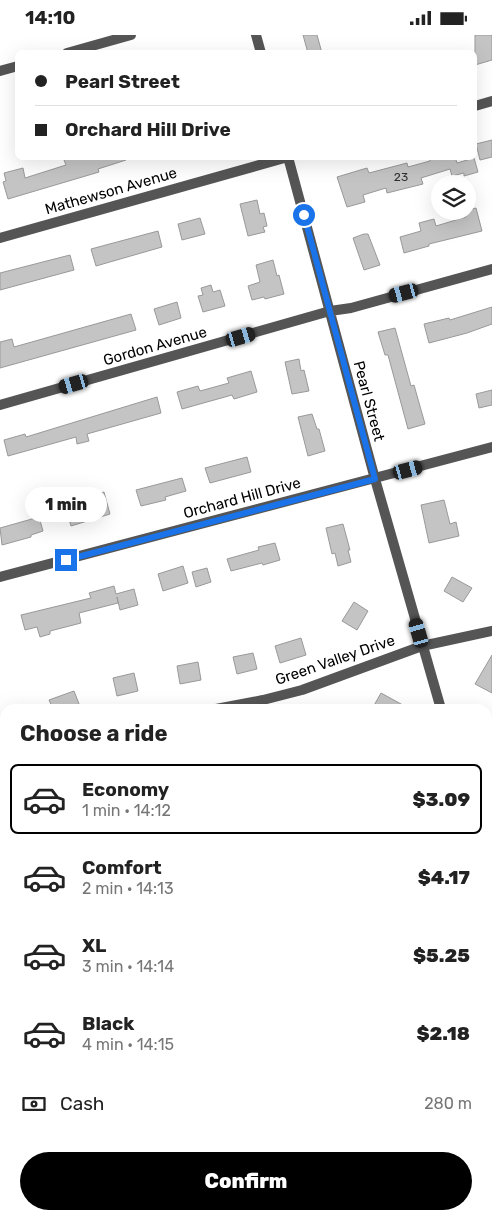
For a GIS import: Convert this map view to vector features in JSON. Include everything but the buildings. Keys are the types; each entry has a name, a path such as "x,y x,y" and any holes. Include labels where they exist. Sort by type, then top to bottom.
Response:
{"street":[{"path":"78,50 131,35"},
{"path":"256,35 260,50"},
{"path":"0,71 15,67"},
{"path":"477,105 492,101"},
{"name":"Mathewson Avenue","path":"0,238 277,160"},
{"name":"Pearl Street","path":"289,160 375,479 439,704"},
{"name":"Gordon Avenue","path":"0,405 330,311 351,308 492,269"},
{"name":"Orchard Hill Drive","path":"0,577 492,447"},
{"name":"Green Valley Drive","path":"242,704 302,690 422,646 492,631"}],"route":[{"path":"66,560 375,479 304,215"}]}
